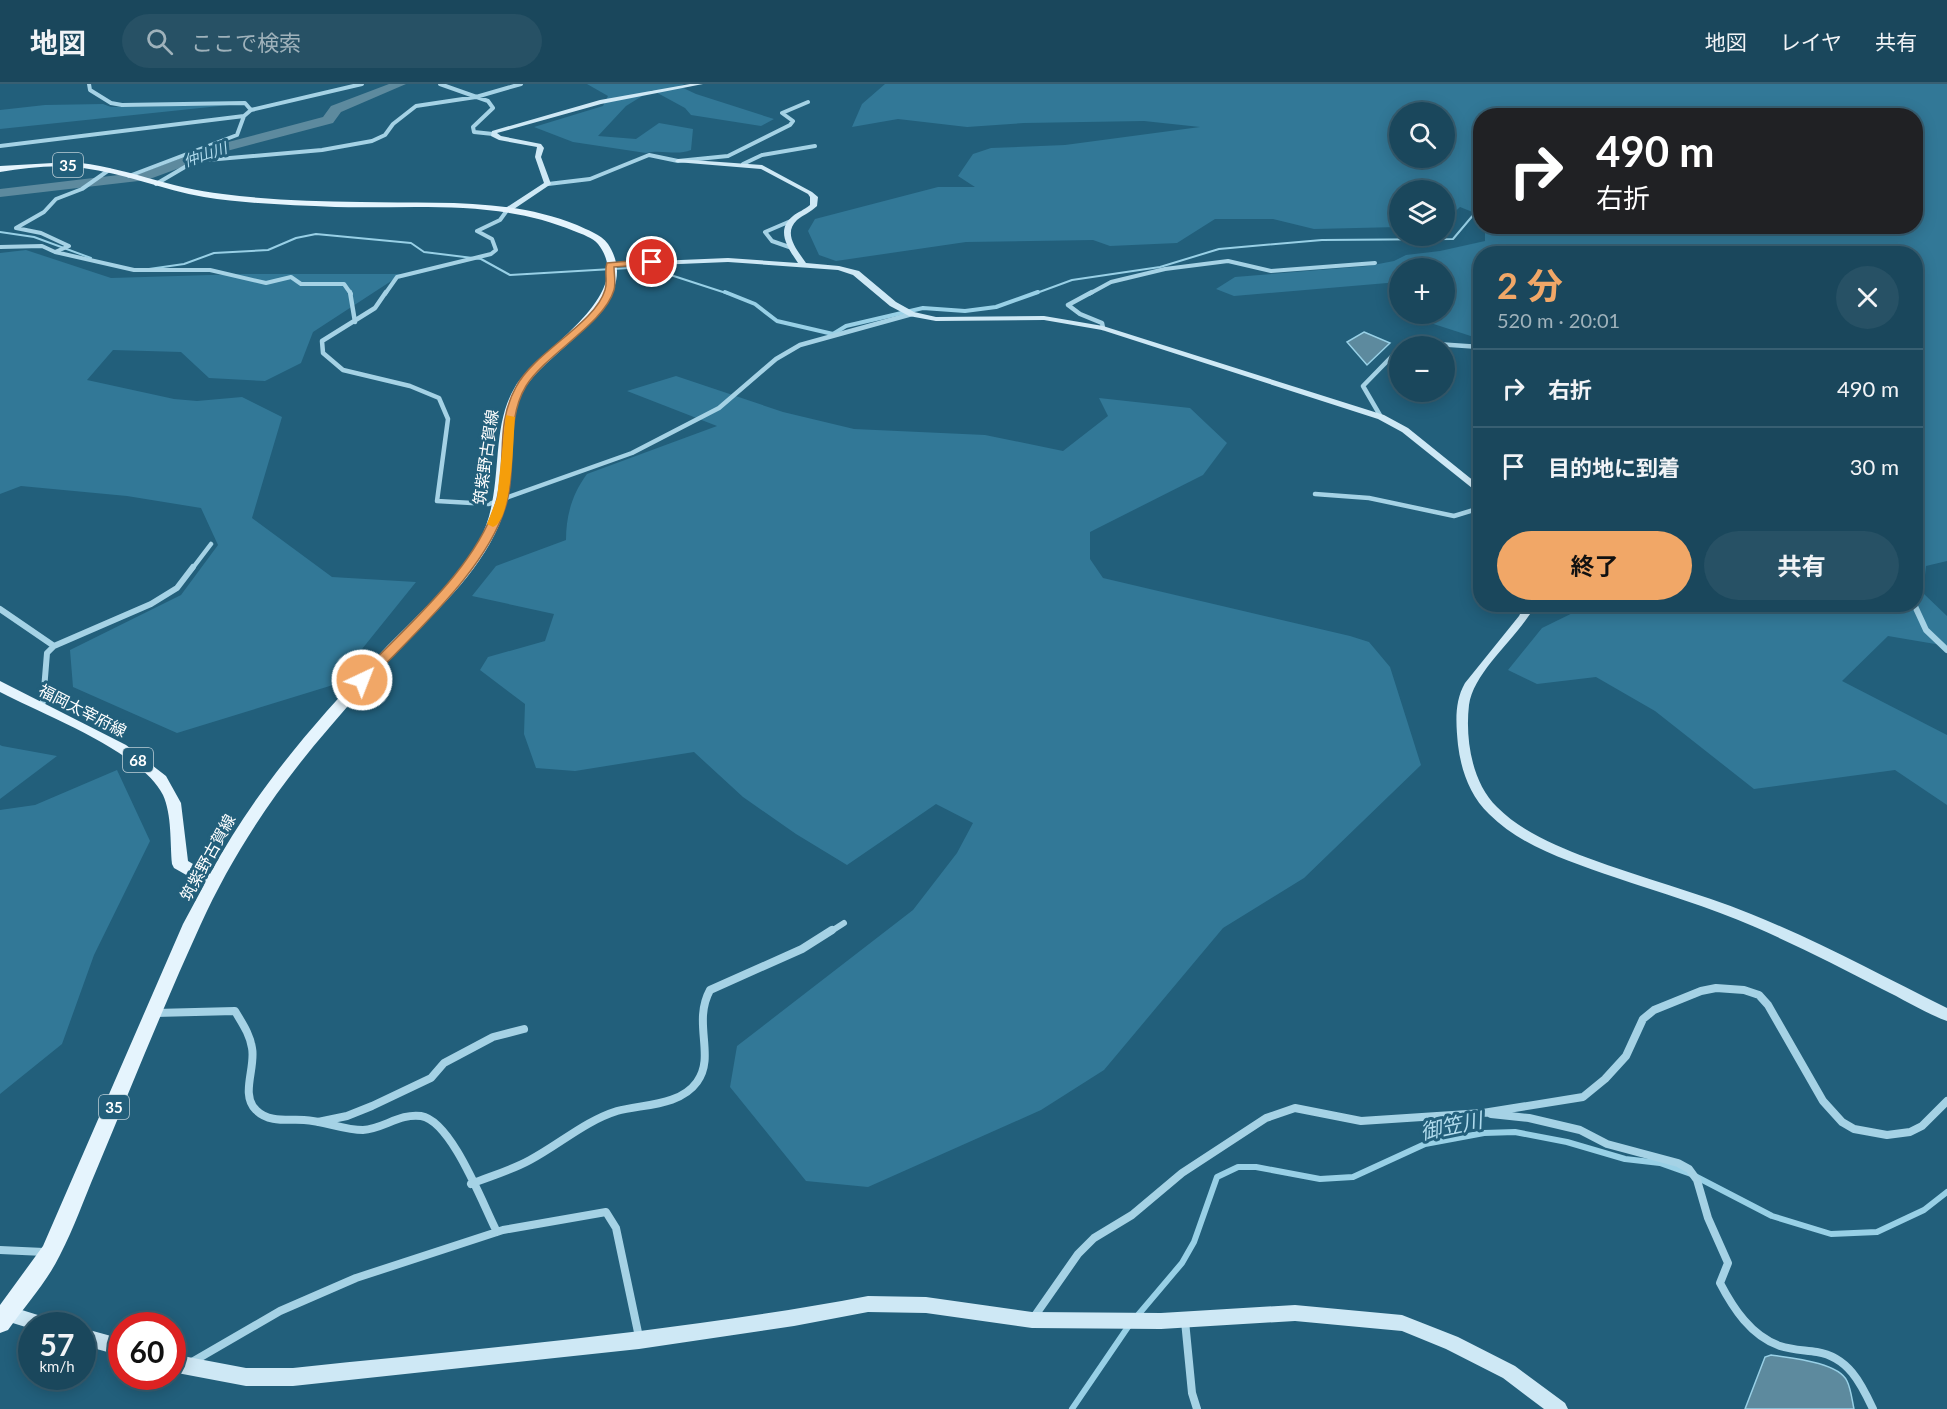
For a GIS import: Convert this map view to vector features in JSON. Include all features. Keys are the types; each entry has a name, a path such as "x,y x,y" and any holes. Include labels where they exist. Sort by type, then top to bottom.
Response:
{"main road":[{"name":"35","path":"0,169 71,165 109,170 205,195 258,201 508,209 571,225 593,236 603,244 610,265"},
{"name":"筑紫野古賀線","path":"4,1319 51,1252 192,924 213,883 256,811 305,748 362,680 464,573 486,538 503,498 510,407 522,384 542,362 600,309 610,290 610,265"},
{"name":"福岡太宰府線","path":"0,686 114,744 146,765 163,781 172,797 180,864 213,883"}],"street":[{"path":"89,84 90,90 111,103 245,103 251,110"},
{"path":"132,177 237,135 244,116 251,110 362,84"},
{"path":"440,84 488,101 493,108 472,127 474,132 493,134 499,138 538,145 541,148 538,157 548,184"},
{"path":"153,183 195,161 322,150 372,141 385,135 393,124 416,106 476,97 521,84"},
{"path":"493,134 504,128 600,102 700,84"},
{"path":"678,161 737,153 790,125 793,121 782,113 808,102"},
{"path":"0,146 244,116"},
{"path":"743,164 762,155 815,146"},
{"path":"792,248 780,246 767,238 765,232 793,220 813,206 814,197 810,193 769,169 743,164 678,161 649,155 590,179 548,184 508,209 506,215 496,223 477,231 490,235 495,242 496,250 491,254 397,277 375,308 322,341 323,353 333,364 367,378 410,386 439,398 448,419 441,486 437,501 489,504 632,453 691,424 719,408 776,359 800,345 912,314"},
{"path":"55,252 69,246 41,233 16,228 44,212 56,199 82,189 109,170"},
{"path":"793,220 787,231 787,240 803,264"},
{"path":"0,247 35,245 55,252 134,270 210,270 266,283 291,277 302,284 344,284 348,287 354,301 355,322"},
{"path":"610,265 728,260 839,268 856,273 893,304 912,314 936,319 1044,318 1103,328 1381,417 1405,430 1473,484"},
{"path":"1103,328 1102,323 1080,314 1068,305 1111,282 1145,273 1228,261 1270,271 1376,263"},
{"path":"1455,345 1473,347"},
{"path":"1381,417 1363,386 1389,359"},
{"path":"1315,494 1369,498 1454,516 1473,510"},
{"path":"38,707 44,702 47,653 54,646 151,604 177,588 211,544"},
{"path":"0,609 54,646"},
{"path":"1525,612 1467,690 1461,716 1465,756 1475,787 1493,812 1522,834 1552,848 1719,906 1778,932 1947,1015"},
{"path":"1916,612 1940,646 1947,650"},
{"path":"471,1184 528,1161 615,1112 666,1100 687,1091 697,1083 706,1067 700,1020 702,1000 710,990 802,949 844,923"},
{"path":"1032,1320 1052,1288 1078,1254 1094,1238 1132,1215 1182,1173 1220,1151 1266,1118 1295,1108 1361,1121 1483,1113 1583,1097 1605,1079 1626,1056 1643,1019 1654,1010 1701,991 1716,988 1744,990 1759,995 1768,1005 1816,1094 1830,1113 1870,1136 1902,1135 1920,1128 1935,1110 1947,1101"},
{"path":"155,1013 236,1011 248,1033 253,1050 249,1098 256,1110 271,1119 315,1122 364,1130 408,1116 422,1116 437,1123 451,1141 496,1232"},
{"path":"315,1122 347,1116 372,1106 431,1078 444,1063 493,1037 524,1029"},
{"path":"1483,1113 1529,1118 1580,1130 1607,1144 1678,1162 1689,1169 1697,1180 1708,1218 1728,1263 1720,1283 1730,1302 1754,1330 1770,1342 1788,1349 1825,1352 1842,1362 1859,1380 1873,1409"},
{"path":"186,1361 280,1311 356,1278 496,1232 606,1212 616,1228 639,1341"},
{"path":"0,1250 51,1252"},
{"path":"186,1366 246,1377 293,1377 639,1341 794,1318 868,1304 926,1305 1032,1320 1161,1321 1295,1313 1402,1323 1452,1343 1509,1372 1559,1409"},
{"path":"1185,1319 1192,1393 1197,1409"}],"shaded area":[{"path":"587,84 685,84 679,86 696,94 774,119 761,126 691,115 685,108 652,90 626,106 598,136 636,139 659,123 693,129 691,150 646,153 573,142 534,127 603,106 608,96"},
{"path":"885,84 1947,84 1947,561 1926,566 1923,593 1923,246 1473,246 1473,337 1434,324 1455,324 1455,258 1400,258 1485,241 1485,234 1923,234 1923,108 1473,108 1473,212 1460,207 1455,212 1455,180 1389,180 1389,227 1314,229 1273,219 1215,219 1177,243 1110,246 1093,240 966,242 836,261 819,255 808,231 815,219 938,187 975,187 958,176 973,154 991,148 1065,145 1200,127 1144,121 1024,123 967,127 898,119 852,127 862,104"},
{"path":"103,104 111,107 229,105 0,129 0,110 45,105"},
{"path":"26,250 111,278 244,274 402,274 313,332 301,363 265,381 209,378 181,352 113,350 87,380 174,399 197,401 242,397 282,417 252,518 332,577 416,582 333,685 177,733 73,687 70,650 181,595 218,545 201,508 127,496 21,486 0,494 0,253"},
{"path":"1389,262 1389,283 1234,296 1216,289 1235,277 1368,266"},
{"path":"1364,332 1389,344 1367,365 1347,342"},
{"path":"676,376 783,412 854,429 985,435 1063,451 1108,416 1099,398 1190,408 1227,443 1203,475 1090,532 1090,559 1103,578 1369,642 1390,667 1421,765 1304,878 1223,928 1104,1070 1041,1110 868,1187 806,1181 730,1087 737,1046 913,910 957,853 973,823 936,804 847,865 796,834 743,797 694,752 575,771 536,768 524,734 525,704 480,670 488,657 545,641 554,614 472,596 496,566 566,540 571,506 577,489 587,474 717,426 627,391"},
{"path":"1923,593 1947,616 1947,646 1888,636 1842,681 1947,735 1947,805 1895,770 1754,789 1655,711 1596,677 1537,684 1508,670 1542,628 1575,612 1923,612"},
{"path":"0,745 2,746 57,756 0,799"},
{"path":"117,770 150,841 94,955 62,1044 0,1094 0,810 35,805"},
{"path":"1771,1355 1813,1362 1834,1369 1847,1381 1854,1409 1745,1409 1765,1357"}],"waterway":[{"name":"仲山川","path":"0,193 120,181 147,176 218,149 328,120 336,109 400,84"},
{"path":"1034,294 1072,280 1160,267 1219,249 1322,240 1453,239 1473,215"},
{"path":"0,232 34,237 91,258"},
{"path":"149,269 184,264 214,253 268,250 296,238 316,234 411,243 424,252 481,259 510,275 646,267 729,294"},
{"path":"725,292 755,304 777,321 833,334 846,326 923,308 965,311 996,307 1038,292"},
{"name":"御笠川","path":"1138,1315 1182,1263 1194,1242 1217,1177 1238,1167 1256,1167 1320,1179 1353,1177 1425,1144 1484,1133 1515,1132 1567,1142 1625,1159 1660,1163 1691,1174 1772,1216 1831,1234 1877,1232 1924,1210 1947,1192"},
{"name":"御笠川","path":"1072,1409 1130,1324"}],"slow traffic":[{"path":"493,524 503,498 510,417"}],"route":[{"path":"362,680 464,573 486,538 503,498 510,407 522,384 542,362 600,309 610,290 612,275 610,265 652,262"}]}
